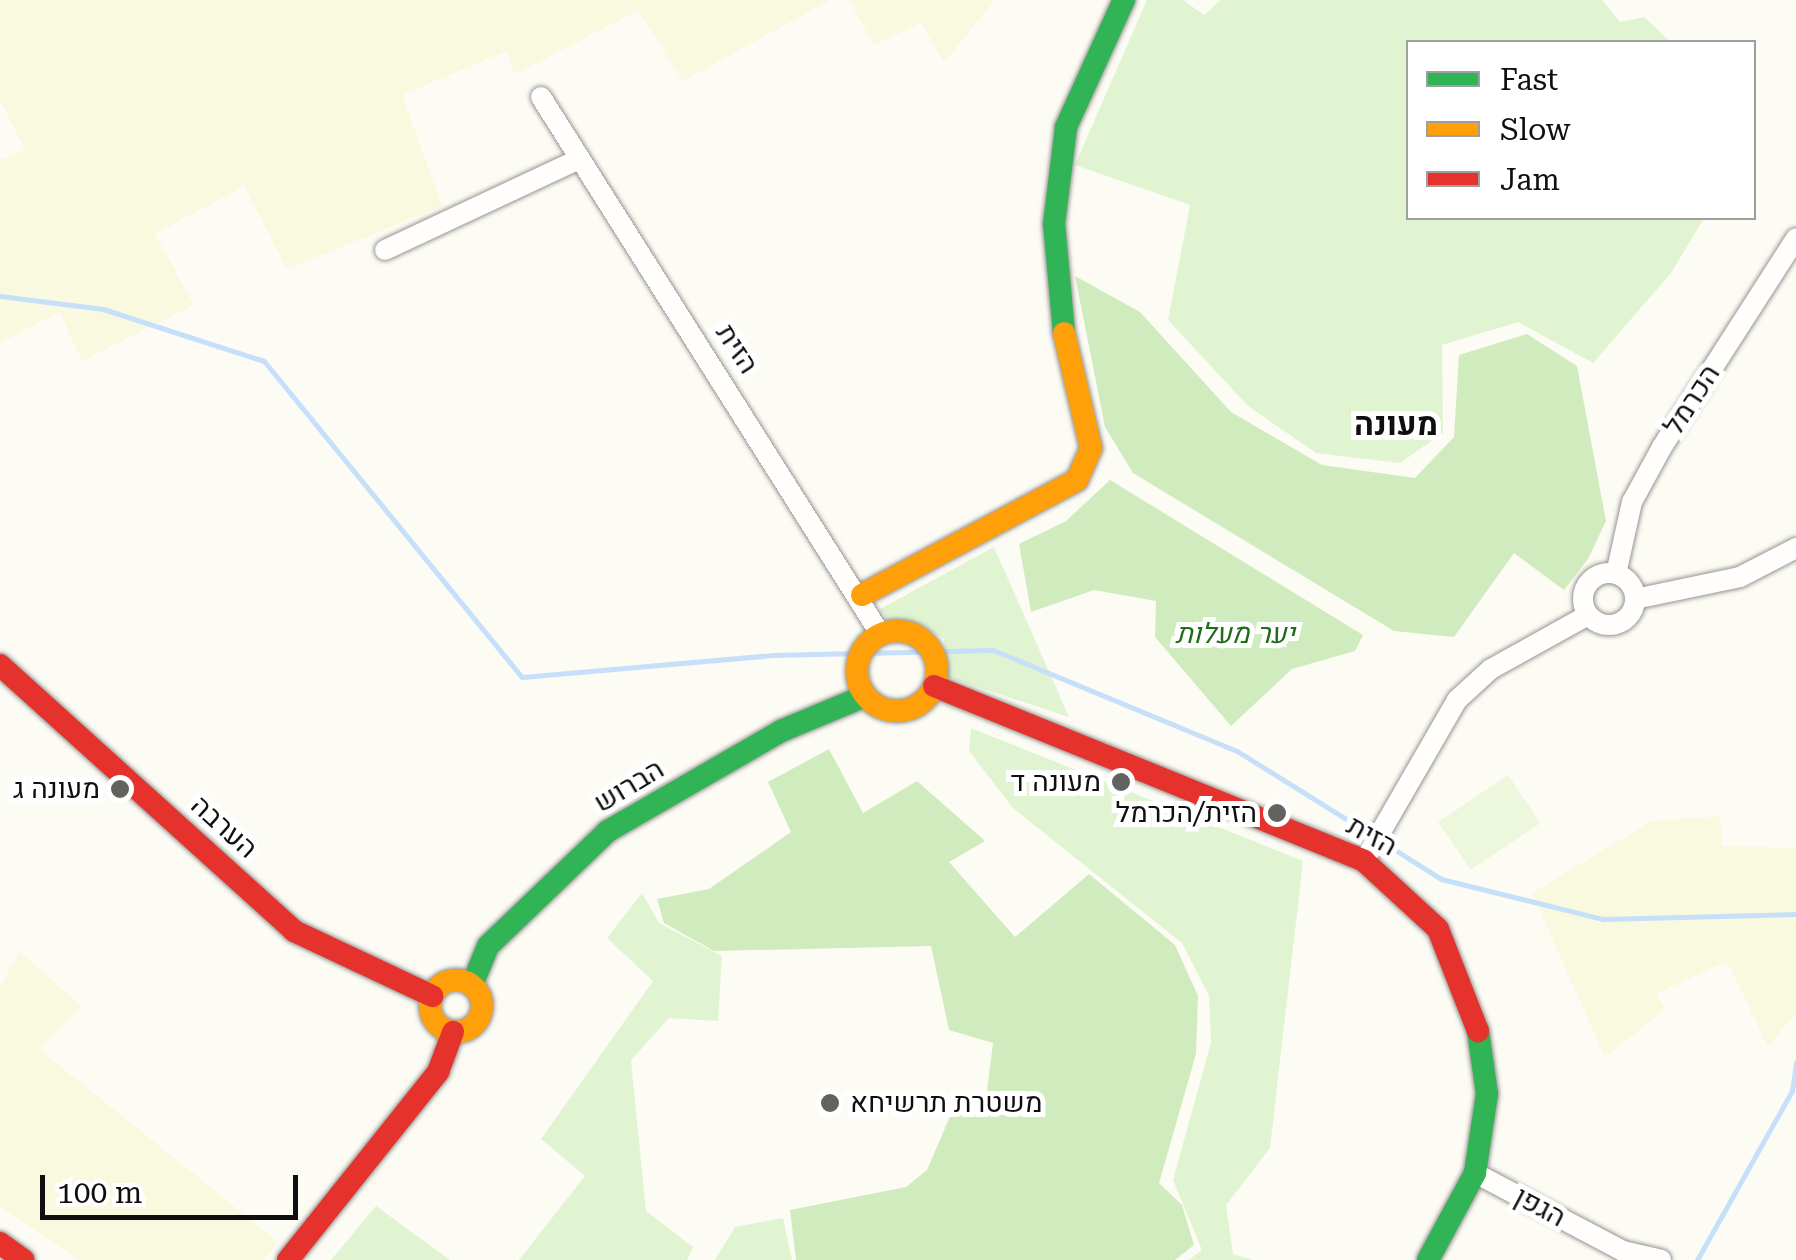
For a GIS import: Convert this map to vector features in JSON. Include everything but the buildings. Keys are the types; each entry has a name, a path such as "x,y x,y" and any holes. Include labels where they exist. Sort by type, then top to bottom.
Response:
{"street":[{"path":"862,595 1077,480 1091,448 1055,293 1054,224 1072,109 1124,0"},
{"name":"הזית","path":"541,97 862,595 881,634"},
{"path":"385,250 579,160"},
{"name":"הכרמל","path":"1616,574 1647,474 1796,238"},
{"path":"1364,861 1457,700 1490,669 1588,615 1620,623 1635,598 1740,577 1796,548"},
{"path":"1588,615 1585,588 1616,574 1635,598"},
{"path":"881,634 925,643 934,686 902,711 865,696 857,667 881,634"},
{"name":"הערבה","path":"0,664 294,931 335,958 432,996"},
{"name":"הזית","path":"934,686 1364,861 1438,929 1459,969 1486,1094 1475,1173 1428,1260"},
{"name":"הברוש","path":"472,985 488,946 608,831 781,731 865,696"},
{"path":"288,1260 438,1072 454,1032 480,1018 472,985 446,982 432,996 435,1022 454,1032"},
{"name":"הגפן","path":"1475,1173 1623,1251 1661,1260"},
{"path":"0,1242 23,1260"}],"green space":[{"path":"0,0 830,0 683,81 638,11 515,74 506,51 402,95 442,206 287,269 244,186 155,234 194,305 82,361 60,312 0,343 0,160 25,150 0,100"},
{"path":"849,0 995,0 944,62 921,23 874,45"},
{"path":"1147,0 1183,0 1204,15 1221,0 1602,0 1620,22 1644,17 1669,40 1406,40 1406,220 1703,220 1671,273 1593,363 1518,322 1442,345 1443,433 1400,463 1316,453 1248,406 1168,320 1190,205 1075,165"},
{"path":"1075,276 1140,312 1231,412 1322,465 1415,478 1454,437 1459,355 1527,334 1577,366 1606,521 1588,559 1564,590 1514,553 1454,637 1394,631 1133,473 1105,427"},
{"name":"יער מעלות","path":"1110,480 1363,635 1355,651 1292,669 1231,726 1155,637 1156,601 1094,590 1031,612 1019,544 1066,521"},
{"path":"994,547 1069,717 947,677 944,639 920,624 890,623 880,609"},
{"path":"971,728 1303,861 1270,1148 1226,1205 1233,1254 1253,1260 1189,1260 1202,1250 1173,1180 1211,1043 1209,996 1182,943 1013,808 969,751"},
{"path":"829,749 863,813 917,781 985,841 949,862 1015,937 1089,874 1175,945 1198,996 1196,1054 1159,1183 1182,1205 1194,1245 1175,1260 796,1260 790,1210 906,1187 927,1170 951,1114 984,1115 993,1043 949,1030 931,946 714,951 664,923 657,899 709,889 791,832 768,782"},
{"path":"1508,775 1540,823 1471,870 1438,822"},
{"path":"1720,816 1722,846 1796,848 1796,1013 1768,1047 1727,961 1656,994 1665,1009 1605,1057 1532,893 1652,821"},
{"path":"642,893 659,923 722,956 718,1021 669,1018 631,1060 646,1211 693,1247 687,1260 519,1260 585,1176 541,1139 653,981 607,938"},
{"path":"20,952 82,1007 39,1049 278,1242 264,1260 79,1260 0,1207 0,986"},
{"path":"376,1206 450,1260 331,1260"},
{"path":"783,1218 792,1260 715,1260 735,1227"}],"waterway":[{"path":"0,296 103,309 264,361 522,677 772,655 993,650 1237,751 1372,835"},
{"path":"1381,841 1441,879 1603,919 1796,914"},
{"path":"1697,1260 1792,1091 1796,1062"}],"traffic: fast":[{"path":"1064,333 1054,224 1066,127 1124,0"},
{"path":"472,985 488,946 608,831 781,731 865,696"},
{"path":"1428,1260 1475,1173 1487,1094 1478,1031"}],"traffic: slow":[{"path":"862,595 1077,480 1091,448 1064,333"},
{"path":"897,631 912,634 925,643 934,656 937,671 934,686 925,699 912,708 897,711 882,708 869,699 860,686 857,671 860,656 869,643 882,634 897,631"},
{"path":"456,980 474,988 482,1006 474,1024 456,1032 438,1024 430,1006 438,988 456,980"}],"traffic: jam":[{"path":"0,665 294,931 432,996"},
{"path":"934,686 1364,861 1438,929 1478,1031"},
{"path":"288,1260 438,1072 453,1032"},
{"path":"0,1243 23,1260"}],"place":[{"name":"מעונה ד","path":"1121,782"},
{"name":"מעונה ג","path":"120,789"},
{"name":"הזית/הכרמל","path":"1277,813"},
{"name":"משטרת תרשיחא","path":"830,1103"}],"district":[{"name":"מעונה","path":"1396,424"}]}
